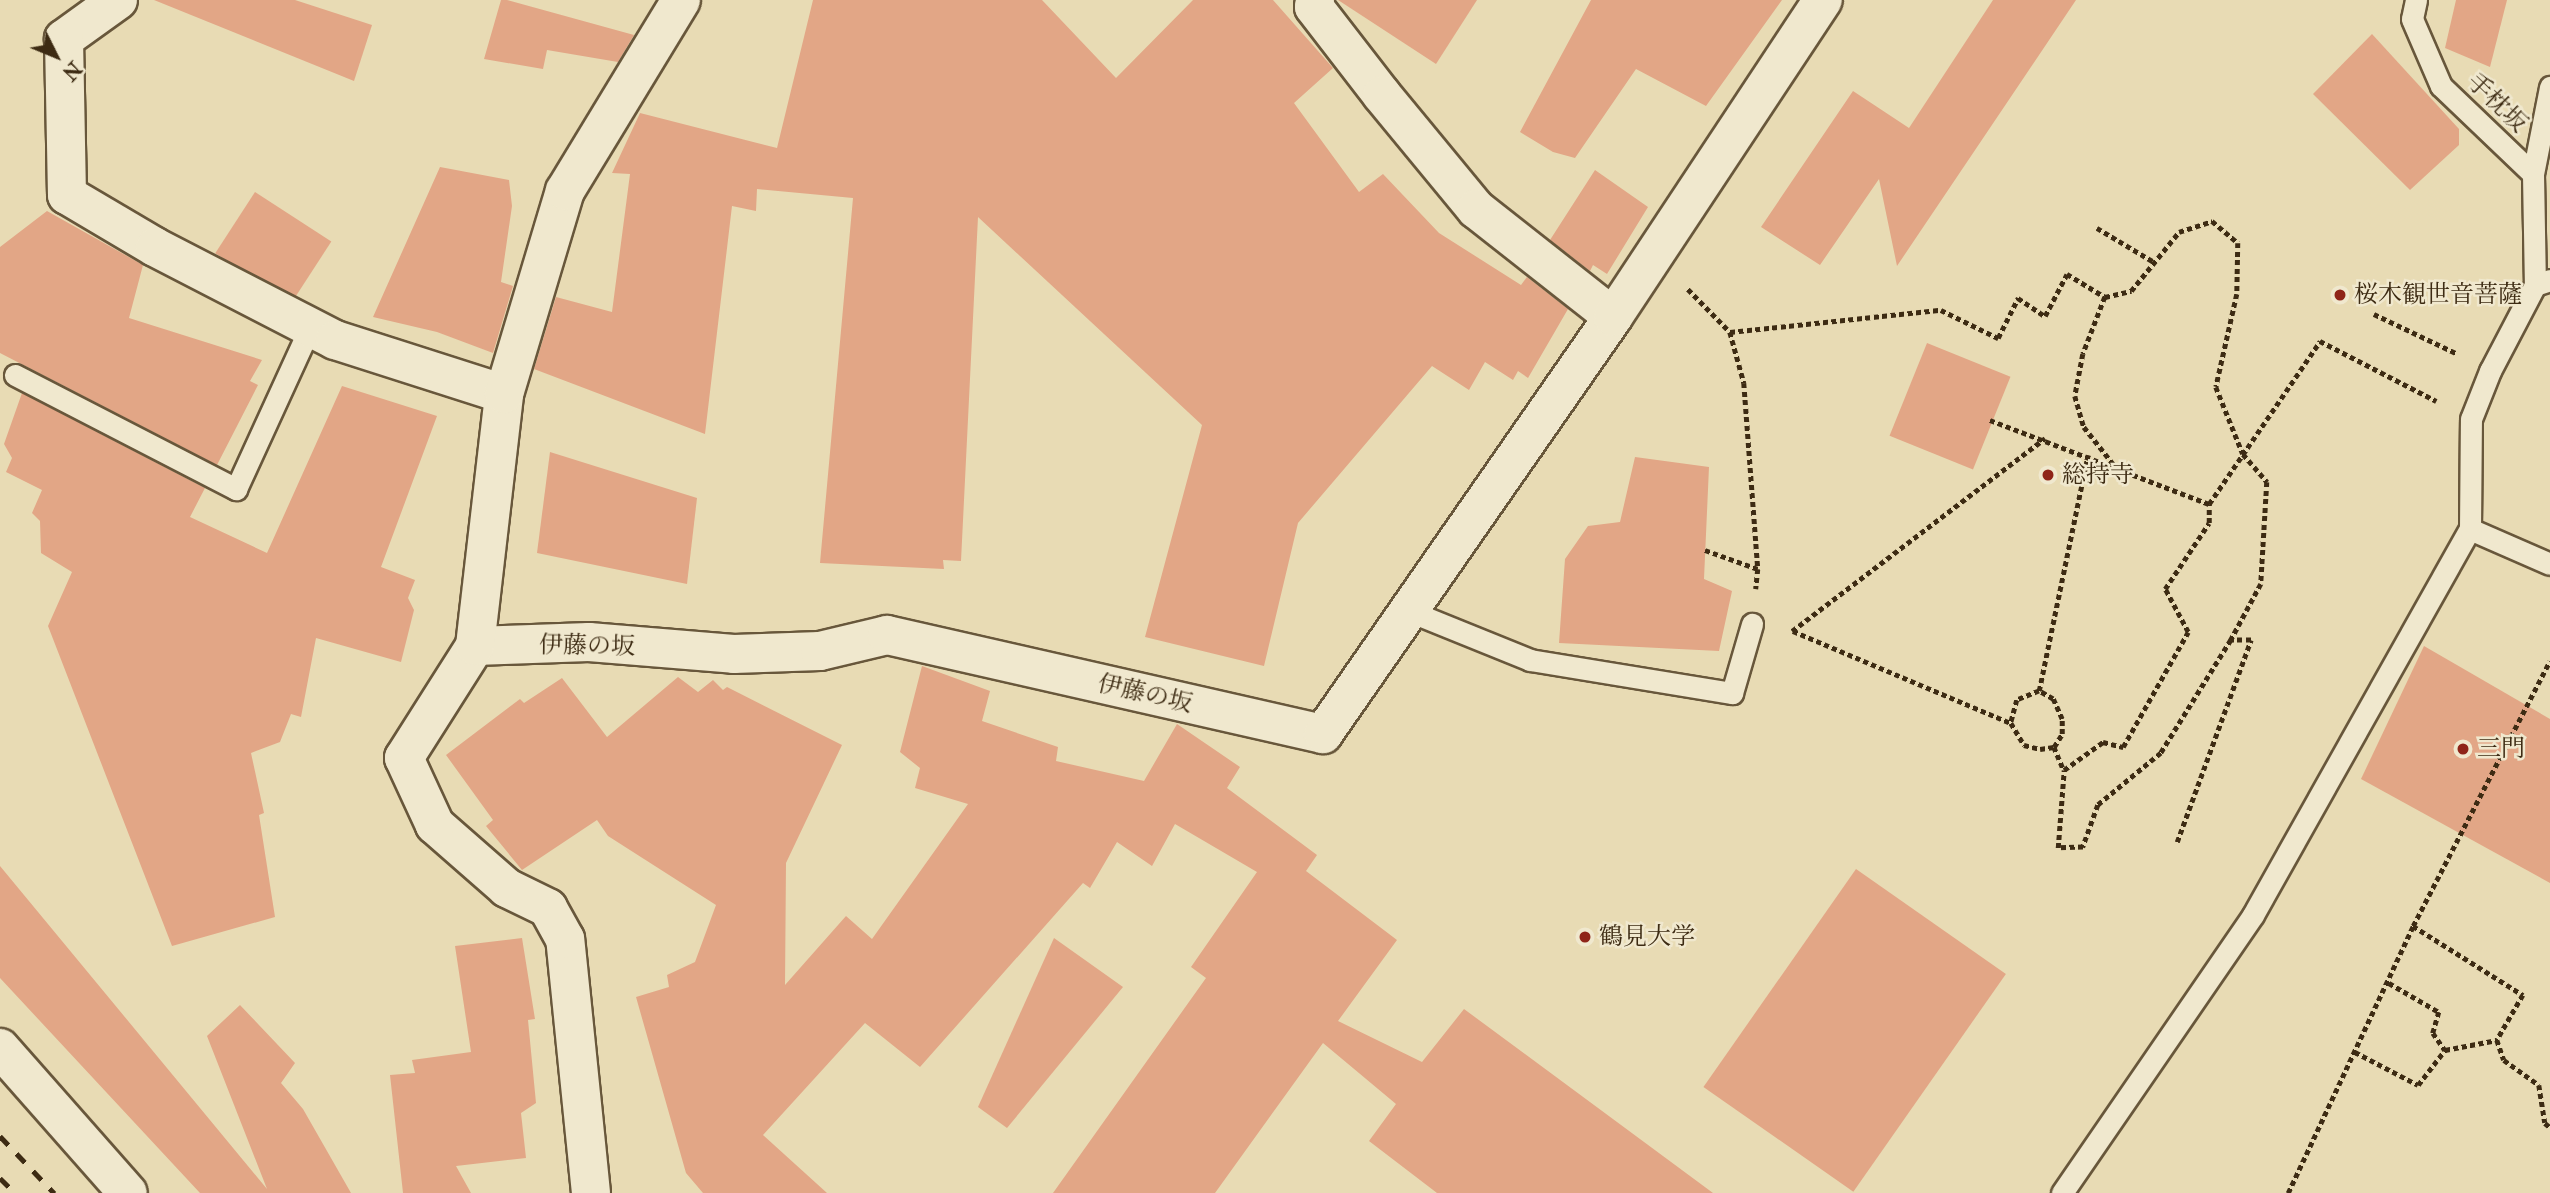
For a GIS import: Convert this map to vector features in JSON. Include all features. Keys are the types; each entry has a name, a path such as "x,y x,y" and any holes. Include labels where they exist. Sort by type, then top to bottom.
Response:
{"street":[{"path":"118,0 64,38 67,195 155,247 335,340 504,394"},
{"path":"591,1193 565,939 548,908 507,888 435,825 404,758 475,646 504,394 565,191 681,0"},
{"path":"1315,0 1314,7 1339,40 1476,209 1613,317"},
{"path":"1409,611 1613,317 1824,0"},
{"name":"伊藤の坂","path":"475,646 589,642 734,654 820,651 887,635 1323,734 1409,611"},
{"path":"0,1048 128,1193"}],"lane":[{"name":"手枕坂","path":"2416,0 2412,19 2441,86 2533,174"},
{"path":"2062,1193 2253,915 2470,529 2472,419 2490,371 2543,283 2533,174 2550,87"},
{"path":"15,374 236,489 310,327"},
{"path":"2470,529 2550,564"},
{"path":"1409,611 1530,660 1732,693 1752,624"}],"path":[{"path":"1730,332 1941,310 1998,338 2018,298 2045,316 2067,274 2105,297 2131,290 2179,232 2212,221 2238,243 2237,294 2216,387 2243,454 2267,482 2261,584 2231,640 2161,753 2098,806 2083,847 2058,848 2064,769 2054,747"},
{"path":"2097,228 2154,262"},
{"path":"1654,255 1730,332 1744,383 1758,569 1752,624 1792,631 2011,723 2024,745 2040,750 2054,747 2062,734 2062,719 2053,699 2039,691"},
{"path":"2105,297 2083,354 2075,396 2084,427 2114,464"},
{"path":"2374,314 2490,371"},
{"path":"2064,769 2103,742 2123,747 2166,677 2188,632 2165,589 2209,523 2209,504 2320,341 2472,419"},
{"path":"1990,420 2114,464 2209,504"},
{"path":"1792,631 2045,438"},
{"path":"2039,691 2088,455"},
{"path":"1705,550 1758,569"},
{"path":"2177,842 2251,640 2231,640"},
{"path":"2288,1193 2389,983 2413,926 2550,661"},
{"path":"2011,723 2017,700 2039,691"},
{"path":"2355,1052 2418,1085 2445,1050 2497,1040 2523,995 2413,926"},
{"path":"2389,983 2439,1012 2433,1033 2445,1050"},
{"path":"2497,1040 2504,1060 2539,1085 2545,1123 2550,1127"}],"building":[{"path":"154,0 295,0 372,25 354,81"},
{"path":"501,0 634,35 618,62 547,50 543,69 484,59"},
{"path":"813,0 1042,0 1116,78 1193,0 1273,0 1333,68 1294,103 1359,192 1383,174 1439,233 1521,285 1527,277 1568,309 1528,378 1518,371 1513,380 1485,362 1469,390 1432,366 1298,523 1264,666 1145,637 1202,425 978,217 961,561 943,560 944,569 820,563 853,198 757,189 756,211 732,206 705,434 534,369 556,297 612,312 630,174 612,173 640,113 777,148"},
{"path":"1338,0 1477,0 1436,64"},
{"path":"1591,0 1782,0 1706,106 1636,69 1575,158 1553,152 1520,132"},
{"path":"1993,0 2076,0 1897,266 1879,179 1820,265 1761,227 1853,91 1909,128"},
{"path":"2456,0 2507,0 2490,67 2445,48"},
{"path":"2372,34 2459,129 2459,145 2410,190 2313,94"},
{"path":"440,167 509,180 512,206 501,282 513,286 493,353 437,332 373,317"},
{"path":"1595,170 1648,207 1607,274 1593,265 1590,271 1550,240"},
{"path":"255,192 331,242 292,303 215,253"},
{"path":"47,211 143,265 129,318 262,360 250,381 258,385 217,465 0,353 0,247"},
{"path":"1927,343 2010,377 1973,469 1890,436"},
{"path":"342,386 437,416 381,567 415,580 408,598 414,610 401,662 316,638 301,717 291,714 280,742 251,753 264,813 259,815 275,917 172,946 48,626 72,572 41,553 40,521 32,513 42,490 6,472 12,458 4,444 22,393 205,488 190,517 267,553"},
{"path":"550,452 697,498 687,584 537,553"},
{"path":"1635,457 1709,467 1704,579 1732,591 1719,651 1559,643 1565,559 1588,526 1620,522"},
{"name":"三門","path":"2424,646 2550,719 2550,883 2361,779"},
{"path":"922,666 990,691 982,721 1058,747 1056,761 1144,781 1177,724 1240,767 1227,788 1317,855 1306,871 1397,940 1338,1021 1422,1062 1464,1009 1713,1193 1437,1193 1369,1141 1396,1104 1323,1043 1215,1193 1053,1193 1206,978 1191,967 1257,872 1175,824 1152,866 1117,842 1090,888 1083,883 920,1067 865,1023 763,1135 827,1193 703,1193 686,1173 636,997 669,987 667,975 695,962 716,905 608,836 597,820 522,870 486,826 493,820 446,755 520,699 524,703 562,678 607,737 678,677 698,692 713,680 723,690 727,687 842,745 786,863 785,985 846,916 872,939 968,804 915,788 920,768 900,752"},
{"path":"0,866 267,1189 207,1036 240,1005 295,1063 281,1083 303,1109 351,1193 200,1193 0,978"},
{"path":"1856,869 2006,974 1853,1192 1703,1087"},
{"path":"522,938 535,1019 528,1020 536,1103 521,1113 526,1158 456,1166 471,1193 403,1193 390,1075 415,1073 412,1060 471,1052 455,946"},
{"path":"1054,938 1123,987 1007,1128 978,1107"}],"railway":[{"path":"0,1136 54,1193"},
{"path":"0,1178 15,1193"}],"place":[{"name":"桜木観世音菩薩","path":"2340,295"},
{"name":"総持寺","path":"2048,475"},
{"name":"三門","path":"2463,749"},
{"name":"鶴見大学","path":"1585,937"}]}
